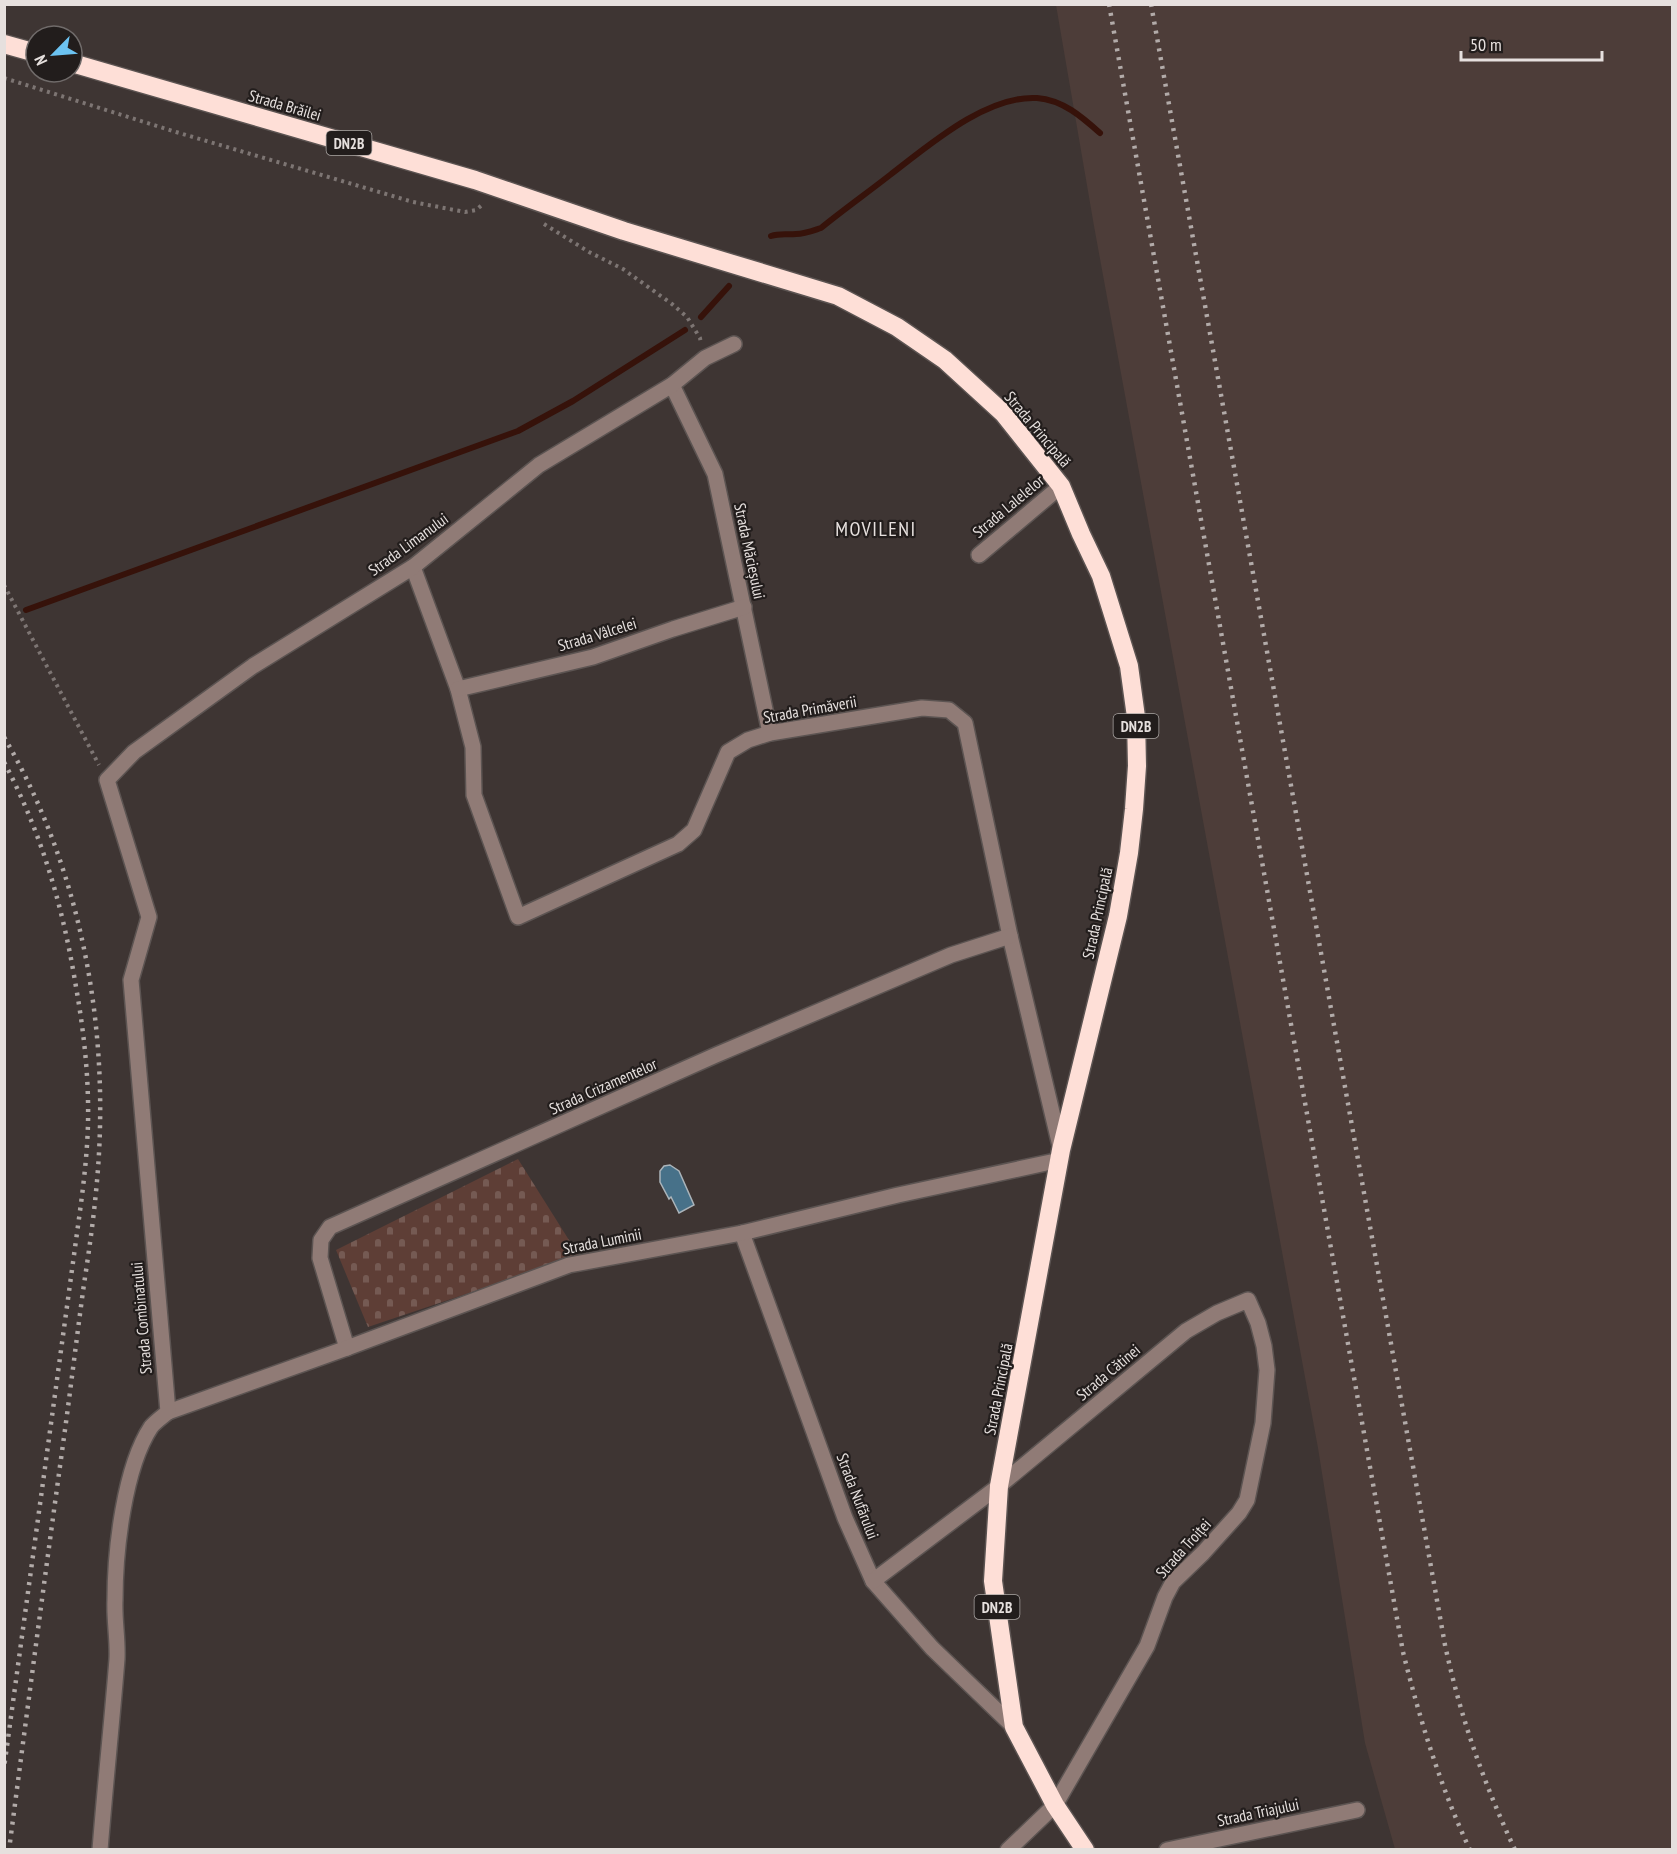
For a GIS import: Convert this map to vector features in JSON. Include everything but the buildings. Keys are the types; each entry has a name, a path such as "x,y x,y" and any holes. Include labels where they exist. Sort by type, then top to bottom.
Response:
{"highway":[{"path":"4,44 24,50"},
{"name":"Strada Brăilei","path":"84,66 475,180 624,231"},
{"name":"Strada Principală","path":"624,231 838,296 897,327 945,360 1003,413 1061,486 1101,576 1129,666 1136,717 1137,766 1129,853 1118,916 1061,1155 999,1486 993,1581 1014,1728 1055,1805 1085,1850"}],"street":[{"name":"Strada Limanului","path":"107,780 134,752 253,666 413,567 539,465 672,385 705,358 734,344"},
{"name":"Strada Măcieșului","path":"672,385 715,474 771,733"},
{"name":"Strada Lalelelor","path":"979,555 1061,486"},
{"name":"Strada Primăverii","path":"413,567 458,689 473,747 474,795 518,917 678,844 694,830 729,752 748,740 771,733 922,708 949,710 965,723 1010,936 1061,1155"},
{"name":"Strada Vâlcelei","path":"458,689 593,657 744,607"},
{"name":"Strada Combinatului","path":"107,780 149,917 131,980 168,1412"},
{"name":"Strada Crizamentelor","path":"347,1348 320,1258 321,1240 330,1227 951,955 1010,936"},
{"name":"Strada Luminii","path":"168,1412 569,1265 742,1233 1061,1155"},
{"name":"Strada Nufărului","path":"742,1233 845,1518 873,1581 932,1648 1014,1728"},
{"name":"Strada Cătinei","path":"873,1581 999,1486 1186,1331 1217,1313 1248,1300"},
{"name":"Strada Troiței","path":"1008,1850 1055,1805 1147,1646 1173,1582 1203,1554 1239,1513 1247,1500 1263,1423 1267,1370 1258,1323 1248,1300"},
{"path":"100,1850 118,1642 114,1601 124,1505 133,1465 151,1426 168,1412"},
{"name":"Strada Triajului","path":"1167,1850 1357,1810"}],"path":[{"path":"4,78 413,202 465,212 476,210 482,205"},
{"path":"539,221 589,252 623,269 672,304 687,317 695,329 705,358"},
{"path":"4,585 107,780"}],"shaded area":[{"path":"1056,5 1672,5 1672,1849 1395,1849 1365,1743 1318,1448 1094,226"}],"green space":[{"path":"518,1159 579,1256 368,1327 336,1250"}],"waterway":[{"path":"771,236 802,233 821,228 940,137 978,113 998,105 1018,99 1046,99 1072,110 1100,133"},
{"path":"701,317 729,286"},
{"path":"26,610 518,431 573,401 685,330"}],"railway":[{"path":"1109,4 1403,1652 1432,1752 1449,1802 1470,1850"},
{"path":"1151,4 1445,1645 1458,1699 1474,1749 1515,1850"},
{"path":"4,737 28,782 48,828 79,925 96,1025 100,1076 98,1166 92,1225 9,1850"},
{"path":"4,762 40,844 65,928 81,1021 87,1072 88,1107 87,1151 81,1206 4,1768"}],"district":[{"name":"MOVILENI","path":"876,529"}]}
